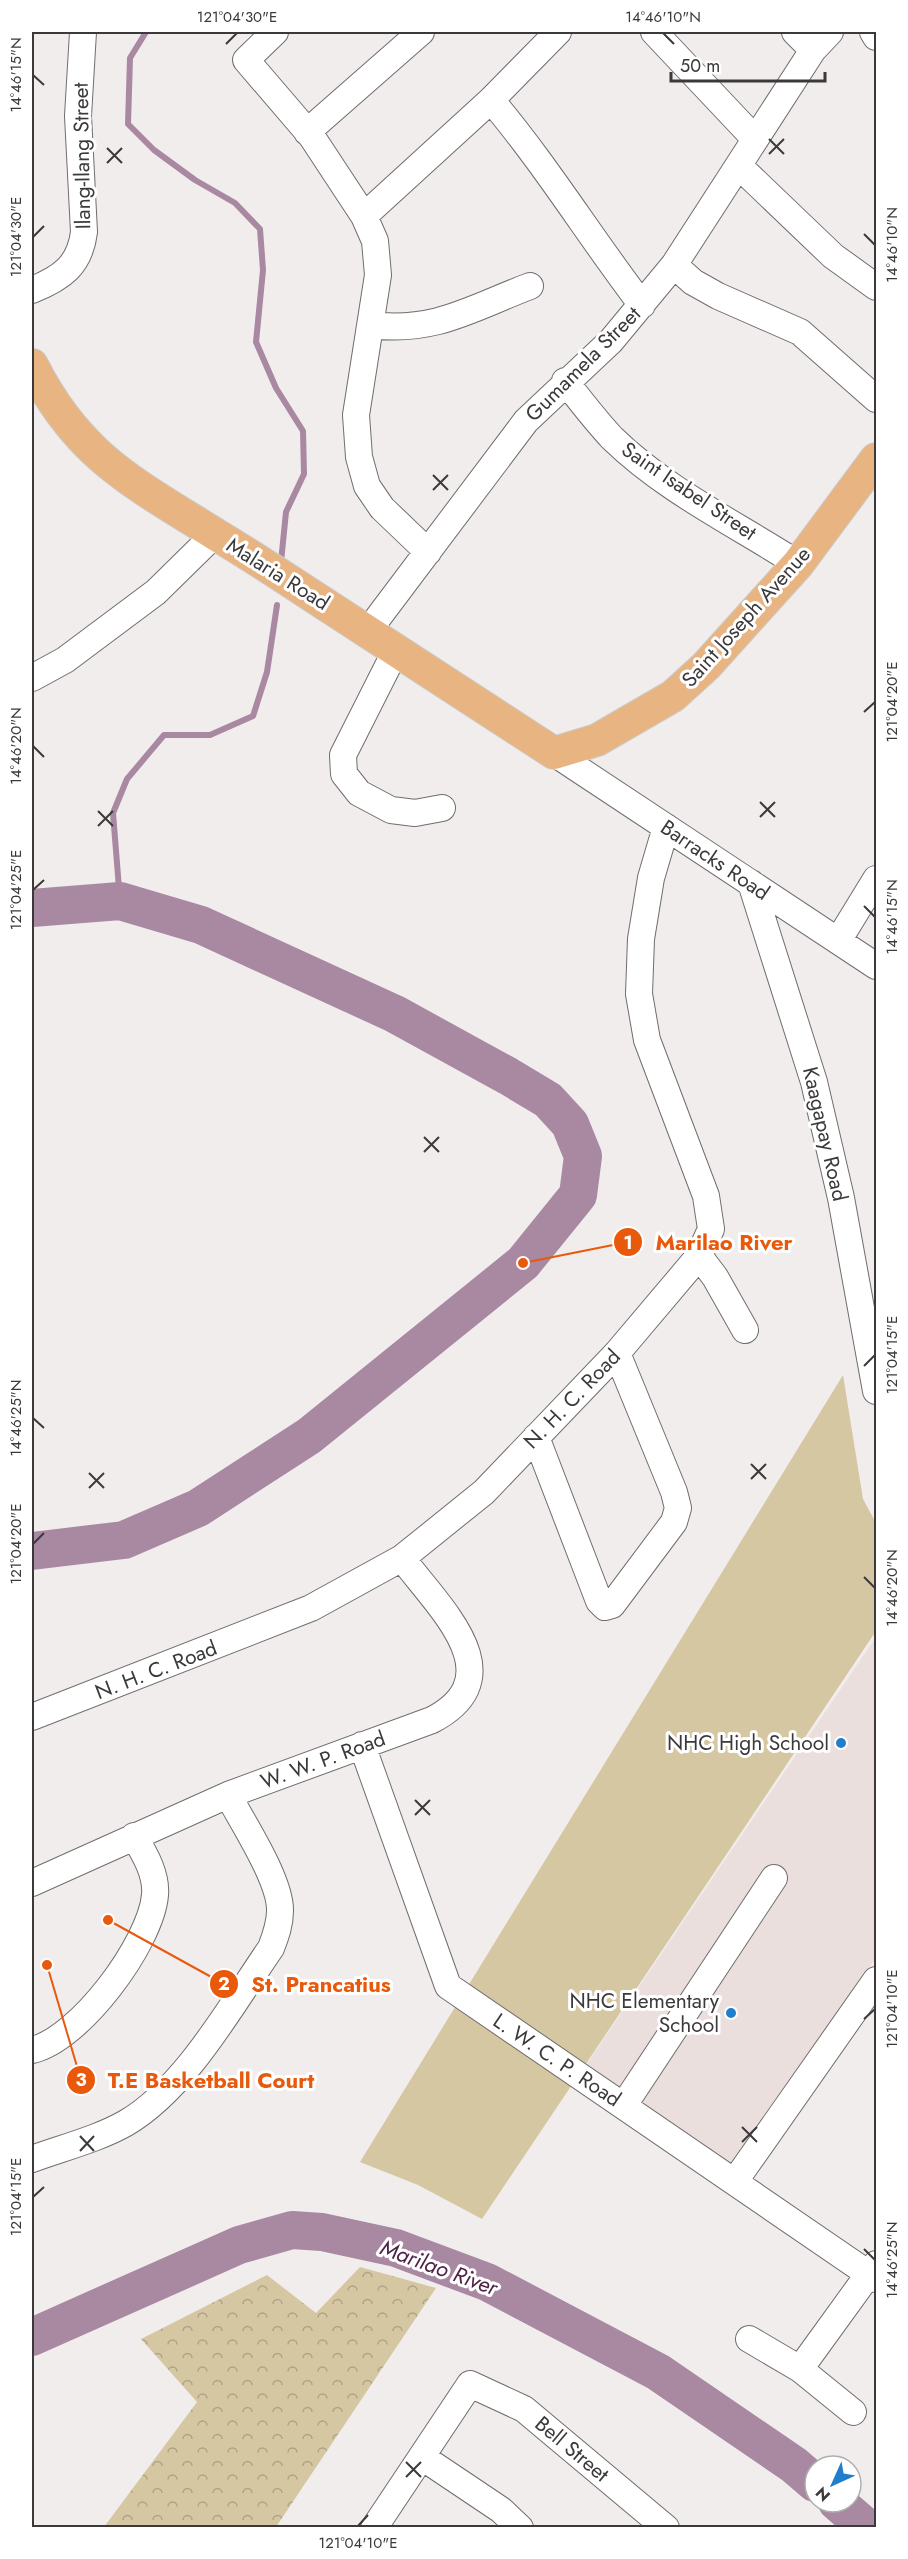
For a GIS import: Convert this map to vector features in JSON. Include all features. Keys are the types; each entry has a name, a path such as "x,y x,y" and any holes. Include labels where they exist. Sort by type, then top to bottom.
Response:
{"main road":[{"name":"Malaria Road","path":"32,365 50,401 70,427 97,455 141,489 368,631 554,753"},
{"name":"Saint Joseph Avenue","path":"554,753 597,740 674,696 706,666 798,564 876,459"}],"street":[{"name":"Ilang-Ilang Street","path":"32,290 65,275 76,262 82,248 84,232 78,116 83,32"},
{"path":"275,32 246,60 307,132 364,216 375,241 378,275 356,415 359,457 367,486 382,508 428,552"},
{"path":"307,132 421,32"},
{"path":"364,216 491,100 558,32"},
{"path":"654,32 755,139"},
{"path":"795,32 813,50"},
{"name":"Gumamela Street","path":"368,631 526,421 611,341 674,265 813,50 830,32"},
{"path":"873,32 876,37"},
{"path":"491,100 530,146 592,240 642,305"},
{"path":"739,166 833,256 876,287"},
{"path":"674,265 693,282 718,296 800,333 876,399"},
{"path":"371,325 393,328 430,325 530,286"},
{"name":"Saint Isabel Street","path":"566,381 600,425 639,461 714,513 798,564"},
{"path":"32,678 65,660 156,592 215,534"},
{"path":"396,650 343,755 344,774 359,793 391,810 415,813 442,808"},
{"name":"Barracks Road","path":"554,753 876,966"},
{"name":"N. H. C. Road","path":"32,1717 311,1608 402,1558 484,1492 617,1353 699,1256 711,1229 706,1196 647,1040 639,994 641,939 651,878 666,827"},
{"path":"838,941 876,879"},
{"name":"Kaagapay Road","path":"751,883 814,1082 841,1198 876,1391"},
{"path":"699,1256 715,1277 745,1330"},
{"path":"536,1437 599,1601 605,1607 612,1605 674,1522 678,1508 674,1492 617,1353"},
{"name":"W. W. P. Road","path":"32,1883 228,1795 448,1712 461,1700 470,1684 471,1668 458,1634 402,1558"},
{"name":"L. W. C. P. Road","path":"362,1745 448,1986 874,2273"},
{"path":"32,2159 125,2123 154,2103 180,2077 272,1948 279,1928 280,1909 277,1890 228,1795"},
{"path":"32,2050 43,2047 71,2030 121,1972 150,1922 155,1893 148,1860 134,1836"},
{"path":"624,2105 774,1878"},
{"path":"735,2181 876,1980"},
{"path":"800,2369 874,2273"},
{"path":"749,2339 800,2369 853,2412"},
{"name":"Bell Street","path":"422,2457 470,2384 524,2409 666,2528"},
{"path":"374,2528 422,2457 501,2510 520,2528"}],"shaded area":[{"name":"NHC Elementary School","path":"876,1637 876,1957 738,2170 584,2068"}],"green space":[{"path":"843,1375 863,1499 876,1523 876,1631 482,2219 418,2185 360,2162"},
{"path":"360,2267 436,2288 276,2527 104,2527 197,2402 141,2339 267,2275 316,2313"}],"waterway":[{"path":"146,32 130,58 128,124 154,150 195,180 235,203 260,229 263,270 256,342 276,388 303,431 304,474 286,512 281,562"},
{"path":"120,901 113,813 127,779 164,735 210,735 253,716 267,672 277,605"},
{"name":"Marilao River","path":"32,908 120,901 201,925 395,1014 548,1100 570,1124 583,1156 578,1195 523,1263 309,1436 198,1508 124,1540 32,1551"},
{"name":"Marilao River","path":"32,2337 239,2245 292,2230 322,2232 396,2248 487,2282 658,2372 803,2473"},
{"name":"Marilao River","path":"851,2514 867,2528"}],"place":[{"name":"Marilao River","path":"523,1263"},
{"name":"NHC High School","path":"841,1743"},
{"name":"St. Prancatius","path":"108,1920"},
{"name":"T.E Basketball Court","path":"47,1965"},
{"name":"NHC Elementary School","path":"731,2013"}]}
